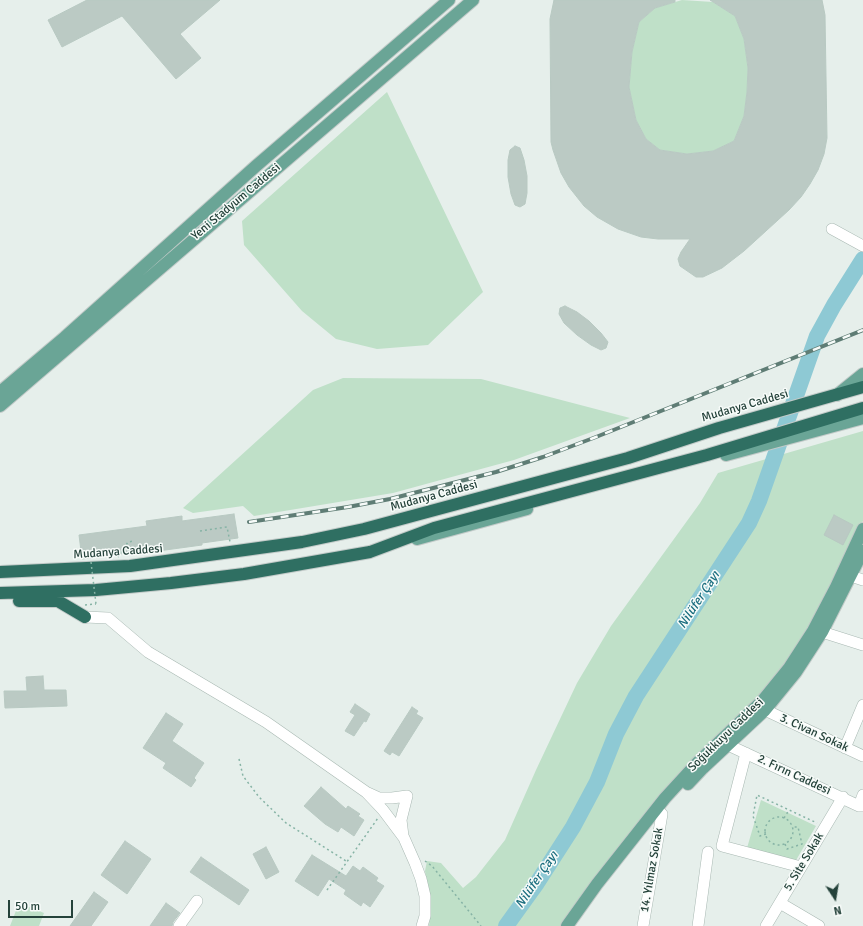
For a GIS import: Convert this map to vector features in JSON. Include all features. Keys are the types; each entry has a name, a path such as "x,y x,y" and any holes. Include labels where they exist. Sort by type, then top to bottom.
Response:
{"highway":[{"name":"Mudanya Caddesi","path":"2,571 130,566 232,553 302,542 366,528 628,458 719,428 863,387"},
{"path":"827,422 863,408"},
{"path":"0,593 96,590 170,583 244,574 370,552 434,528 562,493 708,457 827,422 863,414"},
{"path":"0,598 12,601 58,600 84,617"}],"main road":[{"name":"Yeni Stadyum Caddesi","path":"0,392 65,337 256,166 449,0"},
{"name":"Yeni Stadyum Caddesi","path":"0,406 473,0"},
{"path":"833,396 863,374"},
{"path":"708,457 863,418"},
{"name":"Soğukkuyu Caddesi","path":"567,926 597,884 665,798 698,762 763,700 789,668 813,631 836,587 863,529"},
{"name":"Soğukkuyu Caddesi","path":"576,926 662,814 703,768 766,710 796,672 857,578 863,551"}],"street":[{"path":"832,229 863,246"},
{"path":"84,617 108,618 148,652 266,722 366,792 378,798 407,796 401,820 404,838"},
{"path":"822,632 863,645"},
{"path":"846,748 863,705"},
{"name":"3. Civan Sokak","path":"766,710 863,756"},
{"name":"2. Fırın Caddesi","path":"728,744 862,805"},
{"path":"746,753 722,846 801,867"},
{"path":"366,792 383,810 404,838 415,863 425,896 425,916 422,926"},
{"name":"5. Site Sokak","path":"766,926 843,797"},
{"name":"14. Yılmaz Sokak","path":"643,926 662,814"},
{"path":"698,926 708,852"},
{"path":"179,926 197,901"},
{"path":"780,903 819,926"}],"path":[{"path":"200,531 227,527 232,553"},
{"path":"116,560 128,542 134,541"},
{"path":"92,562 96,604"},
{"path":"239,759 243,776 259,797 286,823 346,861"},
{"path":"766,834 760,836 753,816 757,795 825,827"},
{"path":"327,890 383,810"},
{"path":"784,818 788,810"},
{"path":"773,818 784,818 789,821 793,827 793,836 790,841 780,846 774,845 770,842 766,834 766,826 773,818"},
{"path":"785,844 787,849 802,844 798,827 793,827"},
{"path":"432,866 481,926"}],"green space":[{"path":"682,0 713,2 735,16 744,39 748,68 744,116 734,141 713,151 687,154 660,150 646,139 636,120 629,87 632,52 639,22 655,8"},
{"path":"387,92 483,292 428,345 377,349 336,339 302,311 244,245 242,221"},
{"path":"343,378 481,379 630,418 514,460 393,493 254,516 243,506 193,513 183,508 313,390"},
{"path":"863,431 863,521 820,609 770,688 727,729 563,926 429,926 431,908 425,871 427,861 441,863 463,888 476,877 505,840 577,683 611,626 700,503 718,473"},
{"path":"761,800 816,826 795,862 747,848"},
{"path":"19,903 44,913 39,926 10,926"}],"building":[{"path":"87,0 220,0 180,34 201,58 176,79 122,16 62,47 48,20"},
{"path":"554,0 675,0 675,2 655,8 639,22 632,52 629,87 636,120 646,139 660,150 687,154 713,151 734,141 744,116 748,68 744,39 735,16 710,0 822,0 825,15 827,138 824,154 818,170 801,197 744,251 722,268 703,277 696,277 680,266 678,259 690,239 658,239 641,237 618,229 597,217 584,206 569,187 561,173 551,142 550,19"},
{"path":"515,146 520,148 527,176 527,193 525,204 520,207 515,205 511,194 508,177 508,160 510,150"},
{"path":"565,306 577,312 589,321 601,333 608,342 606,348 601,350 591,345 564,323 559,314 560,308"},
{"path":"234,514 238,538 202,543 202,545 136,554 135,552 82,559 79,535 147,526 146,521 182,516 182,521"},
{"path":"834,515 853,525 843,545 824,535"},
{"path":"43,676 44,690 66,690 67,706 5,708 4,691 27,691 26,677"},
{"path":"355,704 370,714 366,722 364,721 354,736 345,731 355,715 350,712"},
{"path":"412,707 418,711 416,714 423,718 399,756 392,752 390,755 384,751"},
{"path":"166,713 183,724 172,741 204,763 194,778 196,780 191,787 163,768 166,763 143,748"},
{"path":"321,787 346,809 348,806 360,814 358,816 364,820 354,836 341,827 338,832 325,824 304,806"},
{"path":"125,841 151,859 127,894 101,875"},
{"path":"266,847 279,872 266,879 253,854"},
{"path":"312,855 346,876 353,866 360,871 363,867 378,878 376,881 384,886 370,907 363,902 361,906 344,894 346,890 329,879 318,896 295,881"},
{"path":"201,857 249,890 239,905 190,872"},
{"path":"94,892 108,902 91,926 70,926"},
{"path":"166,903 180,913 173,922 172,926 150,926"}],"waterway":[{"name":"Nilüfer Çayı","path":"506,926 537,883 573,827 597,782 616,734 636,696 749,523 759,501 817,336 834,305 863,259"}],"railway":[{"path":"249,522 390,499 496,472 543,457 596,437 863,330"}]}
